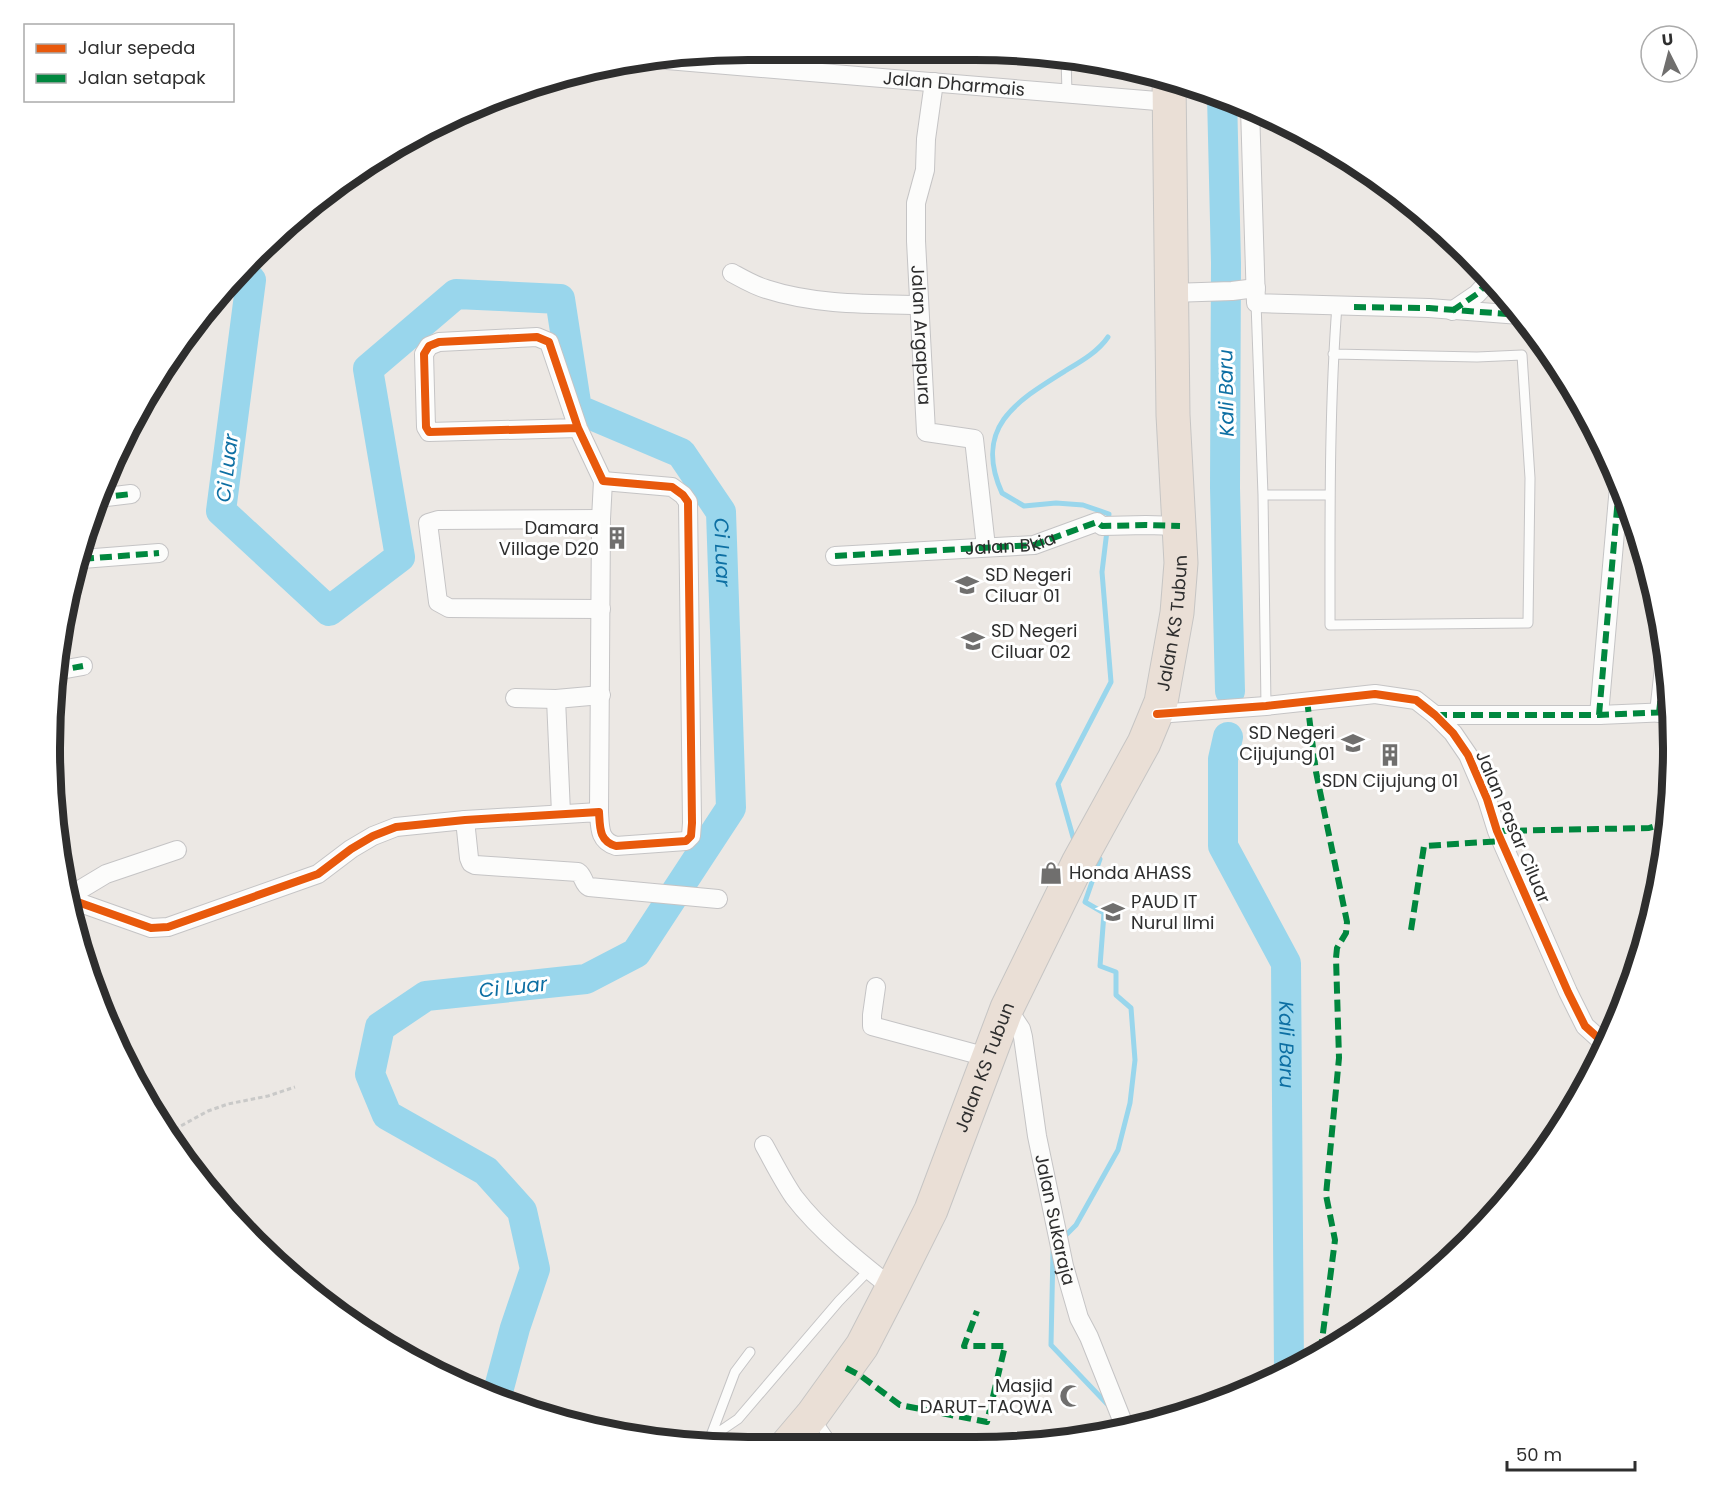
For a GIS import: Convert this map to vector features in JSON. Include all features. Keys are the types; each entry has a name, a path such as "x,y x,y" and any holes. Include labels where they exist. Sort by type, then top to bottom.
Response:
{"highway":[{"name":"Jalan KS Tubun","path":"793,1437 862,1346 881,1279 931,1210 1007,1008 1078,863 1157,714 1171,652 1181,563 1173,416 1180,293 1169,91"}],"street":[{"name":"Jalan Dharmais","path":"694,62 1068,94 1169,91"},
{"name":"Jalan Argapura","path":"934,82 926,140 925,170 916,204 926,432 974,439 986,548"},
{"path":"1250,118 1256,296"},
{"path":"732,273 765,289 798,297 867,304 919,305"},
{"path":"1452,311 1484,286"},
{"path":"1180,293 1232,291 1337,305 1429,308 1508,314"},
{"path":"578,428 429,432 426,427 424,354 429,346 439,342 537,337 549,342 578,428 603,481 600,834 608,843 616,846 686,841 691,836 690,514 688,502 672,487 603,481"},
{"path":"108,497 131,494"},
{"path":"1599,715 1617,503"},
{"path":"601,519 438,520 428,523 438,602 449,608 601,609"},
{"name":"Jalan Bkia","path":"835,556 1034,545 1096,522 1102,526 1180,526"},
{"path":"87,559 159,553"},
{"path":"65,669 83,666"},
{"name":"Jalan Pasar Ciluar","path":"1157,714 1266,706 1375,694 1416,700 1453,733 1468,755 1487,799 1497,831 1568,992 1585,1026 1599,1038"},
{"path":"515,698 556,699 601,695"},
{"path":"556,699 561,813"},
{"path":"1435,715 1599,715 1662,712"},
{"path":"77,899 151,928 168,927 318,874 351,849 373,836 396,827 465,820 599,812"},
{"path":"465,820 471,863 475,865 578,872 589,887 718,899"},
{"path":"76,894 106,874 177,850"},
{"path":"876,987 872,1015 873,1026 987,1057"},
{"name":"Jalan Sukaraja","path":"1007,1008 1021,1029 1023,1037 1037,1136 1064,1266 1079,1318 1089,1337 1122,1421"},
{"path":"764,1145 797,1200 828,1234 881,1279"}],"lane":[{"path":"795,70 796,60"},
{"path":"1067,66 1068,94"},
{"path":"1256,296 1263,495 1266,706"},
{"path":"1333,354 1477,357 1522,355 1530,478 1528,623 1330,625 1333,354 1337,305"},
{"path":"1263,495 1330,495"},
{"path":"714,1436 738,1419 839,1301 881,1279"},
{"path":"710,1436 735,1372 750,1352"},
{"path":"813,1414 828,1437"}],"path":[{"path":"175,1129 208,1111 295,1087"}],"waterway":[{"name":"Kali Baru","path":"1222,106 1226,263 1225,488 1230,691"},
{"name":"Ci Luar","path":"247,278 251,280 221,511 329,611 400,557 368,369 456,294 560,299 577,409 681,453 721,512 731,808 636,953 586,979 426,996 380,1027 370,1074 387,1115 486,1171 522,1211 535,1269 515,1328 498,1390"},
{"path":"1078,841 1073,837 1058,784 1111,682 1102,572 1109,514 1083,505 1056,503 1024,506 1002,493 994,470 993,451 996,434 1004,419 1015,406 1088,356 1108,337"},
{"name":"Kali Baru","path":"1228,737 1223,759 1223,846 1286,963 1289,1361"},
{"path":"1062,1239 1076,1225 1118,1150 1130,1103 1135,1060 1131,1008 1116,995 1116,972 1100,966 1104,913 1085,902 1100,859 1095,854"},
{"path":"1053,1251 1051,1345 1110,1407"}],"marked path":[{"path":"1452,311 1484,286"},
{"path":"1354,307 1429,308 1508,314"},
{"path":"108,497 131,494"},
{"path":"1599,715 1617,503"},
{"path":"835,556 1034,545 1097,522 1102,526 1180,526"},
{"path":"87,559 159,553"},
{"path":"65,669 83,666"},
{"path":"1659,713 1661,694"},
{"path":"1307,700 1316,772 1347,922 1346,933 1337,948 1336,958 1339,1058 1326,1195 1335,1240 1322,1343"},
{"path":"1435,715 1599,715 1662,712"},
{"path":"1497,831 1649,828 1658,825"},
{"path":"1411,930 1424,846 1501,841"},
{"path":"846,1368 861,1376 900,1405 987,1422 1005,1346 964,1346 977,1311"}],"cycle path":[{"path":"537,337 549,342 578,428 429,432 426,427 424,354 429,346 439,342 537,337"},
{"path":"77,902 151,928 168,927 318,874 351,849 373,836 396,827 465,820 599,812 603,837 610,844 616,846 686,841 691,836 692,823 688,502 672,487 603,481 578,428"},
{"path":"1157,714 1266,706 1375,694 1416,700 1453,733 1468,755 1487,799 1497,831 1568,992 1585,1026 1599,1038"}],"place":[{"name":"Damara Village D20","path":"617,538"},
{"name":"SD Negeri Ciluar 01","path":"967,585"},
{"name":"SD Negeri Ciluar 02","path":"973,641"},
{"name":"SD Negeri Cijujung 01","path":"1353,743"},
{"name":"SDN Cijujung 01","path":"1390,755"},
{"name":"Honda AHASS","path":"1051,873"},
{"name":"PAUD IT Nurul Ilmi","path":"1113,912"},
{"name":"Masjid DARUT-TAQWA","path":"1071,1396"}]}
